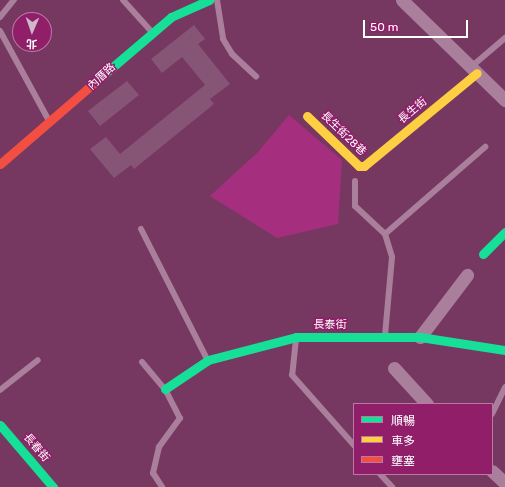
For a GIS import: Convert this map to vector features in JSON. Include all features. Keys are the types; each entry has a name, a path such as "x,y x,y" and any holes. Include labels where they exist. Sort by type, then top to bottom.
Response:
{"street":[{"name":"內厝路","path":"0,164 51,124 152,32 192,3 209,0"},
{"path":"402,0 505,100"},
{"name":"長生街","path":"364,166 474,70"},
{"name":"長生街28巷","path":"307,116 358,166 364,166"},
{"path":"483,254 505,232"},
{"path":"420,337 467,275"},
{"name":"長泰街","path":"165,389 208,360 296,337 420,337 505,350"},
{"path":"394,368 426,403"},
{"name":"長春街","path":"0,425 52,487"},
{"path":"493,472 505,483"}],"lane":[{"path":"0,17 14,0"},
{"path":"123,0 152,32"},
{"path":"217,0 223,39 232,54 256,76"},
{"path":"0,31 51,124"},
{"path":"474,70 505,38"},
{"path":"385,234 486,147"},
{"path":"355,181 355,206 385,234 392,257 385,338"},
{"path":"141,229 208,360"},
{"path":"296,337 297,358 292,375 353,443"},
{"path":"0,390 38,360"},
{"path":"142,362 165,389 180,418 159,447 153,473 162,487"},
{"path":"493,412 505,387"},
{"path":"381,475 392,487"}],"shaded area":[{"path":"289,115 342,160 338,224 277,238 210,196 258,152"}],"building":[{"path":"194,25 205,39 198,44 230,84 210,99 214,104 134,169 131,165 114,178 90,149 106,137 120,154 205,85 182,57 162,73 151,59"},
{"path":"127,81 139,95 100,126 88,111"}],"traffic: fast":[{"path":"95,82 171,17 209,0"},
{"path":"483,254 505,232"},
{"path":"165,389 208,360 296,337 420,337 505,350"},
{"path":"0,425 53,487"}],"traffic: slow":[{"path":"307,116 359,166 364,166 477,73"}],"traffic: jam":[{"path":"0,164 95,82"}]}
